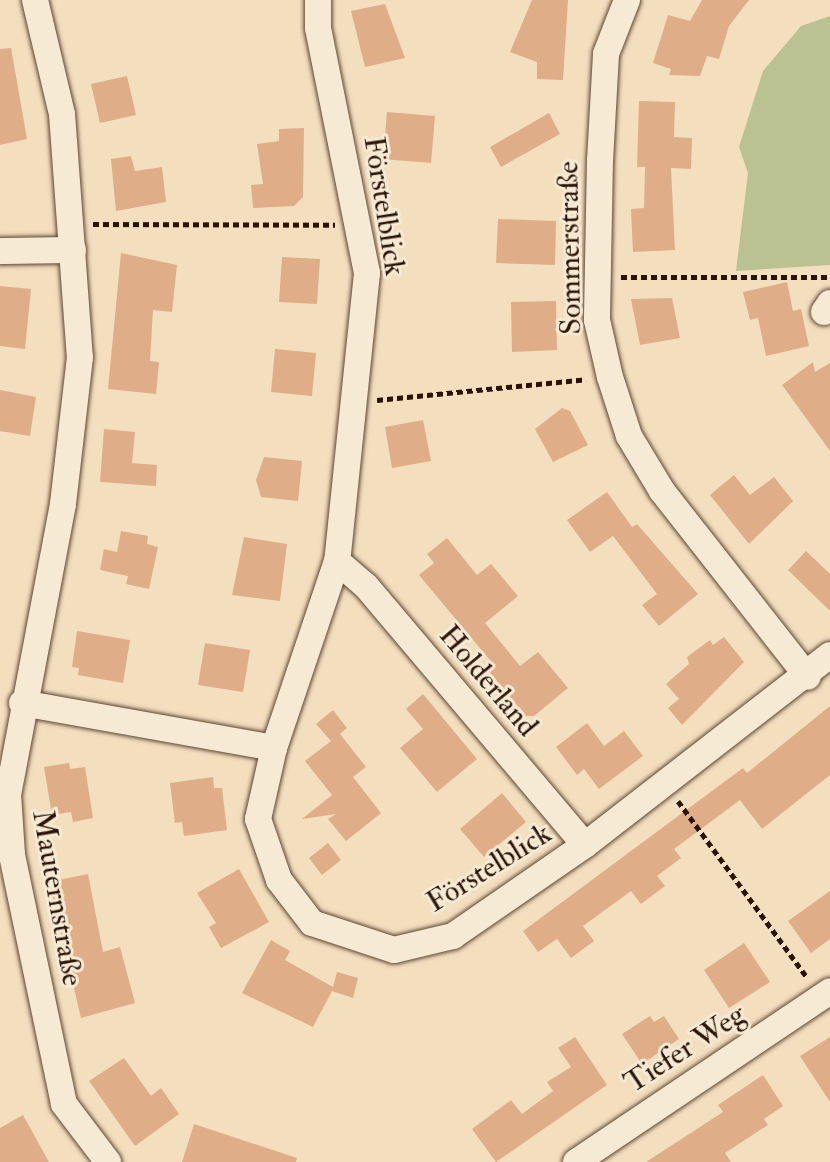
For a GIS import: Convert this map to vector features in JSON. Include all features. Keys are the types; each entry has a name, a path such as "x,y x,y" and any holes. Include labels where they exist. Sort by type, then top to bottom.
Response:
{"street":[{"name":"Mauternstraße","path":"35,0 62,114 80,357 63,504 22,703 8,794 12,855 64,1104 108,1162"},
{"name":"Förstelblick","path":"318,0 318,28 360,225 367,273 337,561 274,748 258,819 279,880 312,923 394,950 453,936 585,845 808,677 830,655"},
{"name":"Sommerstraße","path":"627,0 606,54 596,278 597,320 610,377 629,436 662,491 808,677"},
{"path":"0,251 73,250"},
{"name":"Holderland","path":"337,561 366,586 585,845"},
{"path":"22,703 274,748"},
{"name":"Tiefer Weg","path":"576,1162 826,994"}],"path":[{"path":"72,223 360,225"},
{"path":"596,278 830,277"},
{"path":"356,400 610,377"},
{"path":"665,785 826,994"}],"green space":[{"path":"830,16 830,265 736,271 748,173 739,147 763,71 801,26"}],"building":[{"path":"532,0 568,0 563,80 537,79 537,62 510,52"},
{"path":"702,0 749,0 729,26 719,59 707,56 700,76 669,75 671,69 653,63 668,15 690,21"},
{"path":"385,4 405,58 365,67 351,11"},
{"path":"11,48 27,139 0,145 0,49"},
{"path":"127,76 136,115 100,123 91,84"},
{"path":"639,101 675,102 674,137 692,138 691,169 671,168 675,250 633,252 631,209 644,208 645,167 637,167"},
{"path":"387,112 435,116 431,163 383,159"},
{"path":"549,113 560,134 501,167 490,147"},
{"path":"304,128 303,197 294,206 253,208 251,185 263,184 257,144 279,141 279,129"},
{"path":"131,156 135,171 162,167 166,202 116,211 111,159"},
{"path":"498,219 556,221 555,265 496,263"},
{"path":"121,253 177,265 172,312 153,310 150,361 159,362 156,394 108,389"},
{"path":"282,257 320,259 317,304 279,302"},
{"path":"787,282 793,311 801,309 809,346 766,356 758,318 750,320 743,292"},
{"path":"0,286 31,289 25,349 0,346"},
{"path":"672,298 680,338 640,345 631,299"},
{"path":"556,301 557,350 512,352 511,302"},
{"path":"275,349 316,353 312,396 271,392"},
{"path":"813,362 815,372 830,363 830,451 782,385"},
{"path":"0,390 36,397 30,436 0,431"},
{"path":"562,408 570,411 588,445 553,462 535,429"},
{"path":"423,420 431,461 392,468 385,427"},
{"path":"104,429 135,432 132,463 157,465 156,486 100,482"},
{"path":"264,457 302,461 298,501 261,497 256,480"},
{"path":"734,475 750,495 774,477 793,501 749,544 710,495"},
{"path":"607,492 632,527 637,524 698,594 659,626 642,605 657,594 613,536 590,552 567,520"},
{"path":"121,531 148,536 147,544 158,547 149,589 126,584 128,576 100,570 104,549 117,552"},
{"path":"244,537 287,544 280,601 232,595"},
{"path":"447,538 477,575 491,564 518,596 485,623 520,666 538,652 568,688 534,716 526,716 488,670 494,665 419,575 434,563 427,554"},
{"path":"806,551 830,574 830,611 788,570"},
{"path":"77,631 130,640 123,683 78,675 79,668 72,667"},
{"path":"724,637 744,662 682,725 668,708 679,699 666,684 689,664 687,657 710,640 713,645"},
{"path":"205,643 250,650 243,692 198,685"},
{"path":"423,694 477,759 437,792 400,748 423,729 406,709"},
{"path":"830,706 830,775 762,829 740,800 674,849 681,858 657,876 665,886 641,904 631,891 583,926 594,941 571,958 557,939 538,952 523,931 743,768 747,773"},
{"path":"333,710 347,728 340,734 366,767 353,777 381,813 346,841 328,819 336,814 302,819 332,795 305,761 331,741 316,724"},
{"path":"587,723 604,746 624,731 643,756 599,789 584,769 577,775 556,747"},
{"path":"69,763 70,769 85,767 93,818 73,822 71,812 52,815 44,767"},
{"path":"213,777 214,788 222,788 227,830 184,836 182,822 175,823 170,783"},
{"path":"502,793 526,822 484,857 460,829"},
{"path":"328,843 341,860 322,875 309,858"},
{"path":"239,869 269,922 221,948 209,927 216,923 197,893"},
{"path":"88,874 103,952 120,947 135,1003 81,1018 49,882"},
{"path":"830,891 830,939 811,953 788,921"},
{"path":"271,940 290,951 285,960 333,987 337,972 358,978 353,998 332,991 313,1027 242,993"},
{"path":"744,943 770,982 729,1008 704,970"},
{"path":"650,1016 654,1022 664,1016 679,1039 642,1064 622,1034"},
{"path":"575,1037 607,1085 496,1162 472,1129 511,1100 522,1114 553,1091 547,1082 571,1067 558,1048"},
{"path":"830,1037 830,1102 800,1056"},
{"path":"124,1058 151,1096 161,1088 179,1114 135,1146 89,1081"},
{"path":"763,1075 783,1106 764,1119 768,1125 725,1153 731,1162 646,1162 723,1112 718,1105"},
{"path":"23,1115 49,1162 0,1162 0,1128"},
{"path":"194,1124 297,1158 296,1162 182,1162"}]}
